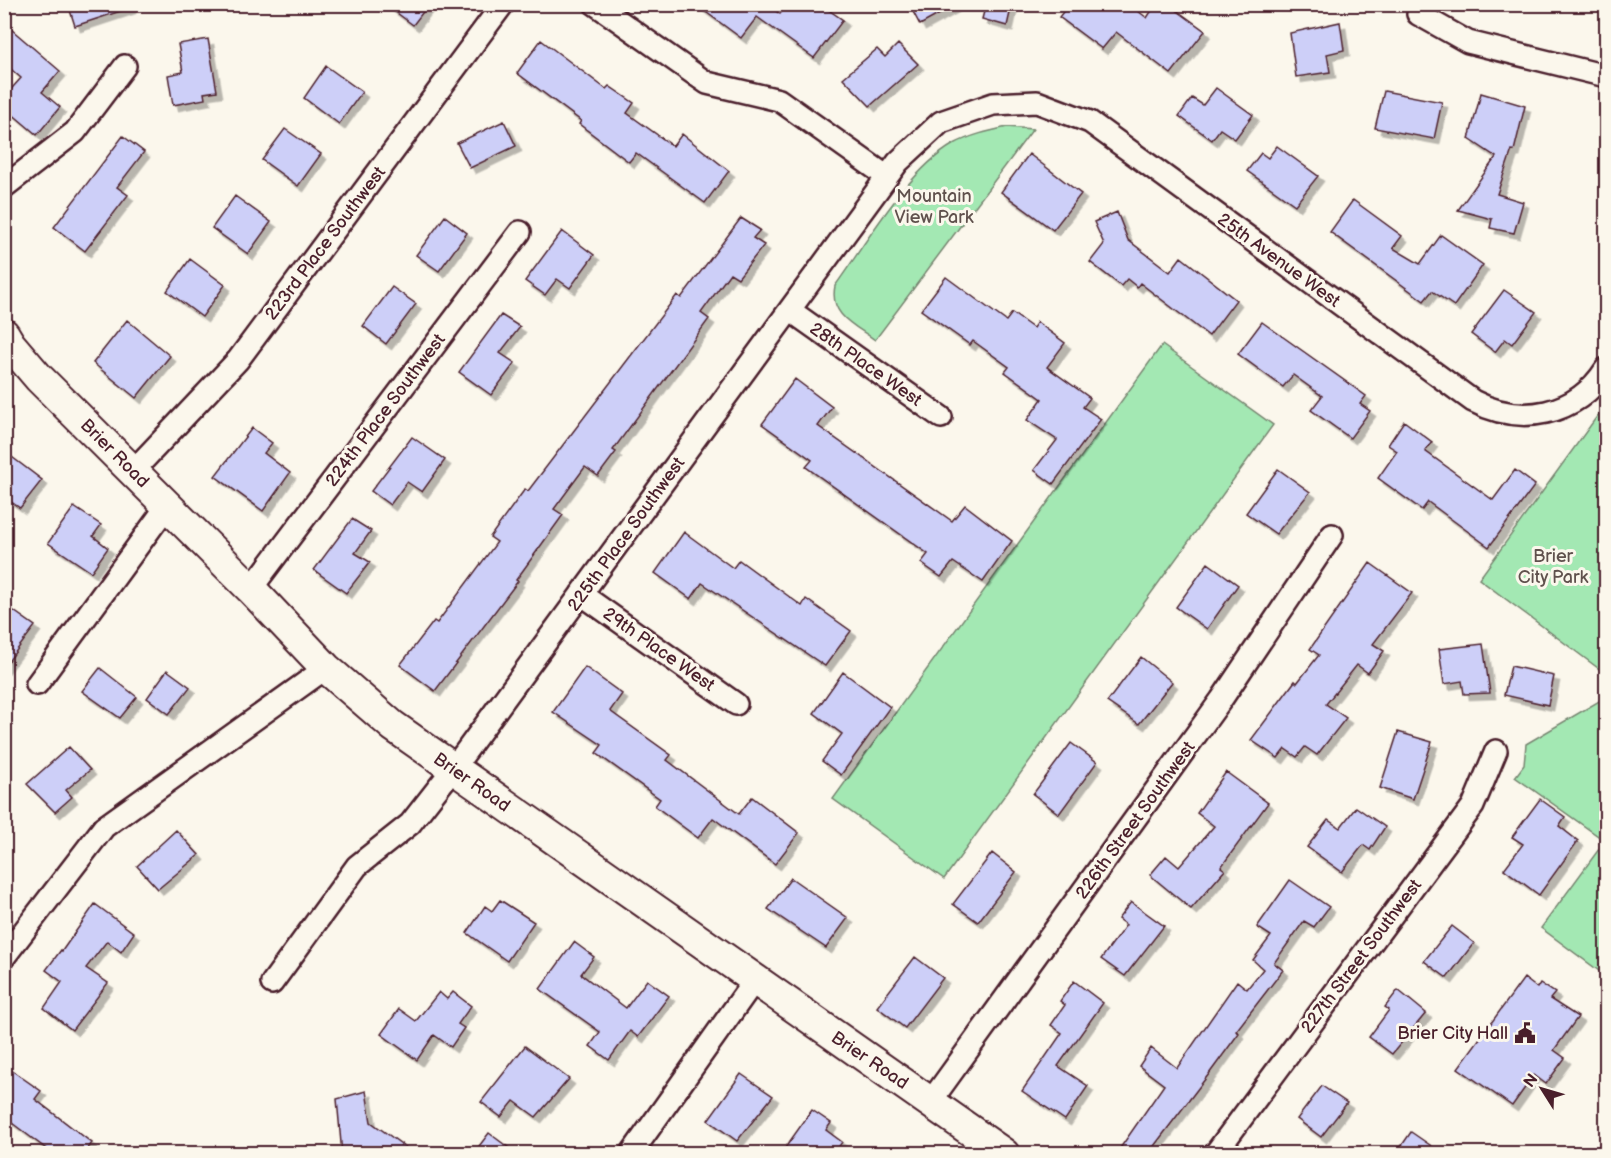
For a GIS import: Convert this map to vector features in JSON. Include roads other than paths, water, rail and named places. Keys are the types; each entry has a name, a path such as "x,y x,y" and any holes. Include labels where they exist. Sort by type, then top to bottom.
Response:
{"main road":[{"name":"Brier Road","path":"4,334 31,370 251,589 326,668 393,726 1004,1154"}],"street":[{"name":"223rd Place Southwest","path":"133,471 238,360 503,4"},
{"path":"595,4 707,83 779,100 886,176"},
{"path":"1418,14 1468,42 1606,76"},
{"path":"4,187 75,132 125,66"},
{"name":"25th Avenue West","path":"993,104 1037,102 1090,122 1473,401 1492,411 1518,415 1539,414 1563,407 1595,387 1606,369"},
{"name":"225th Place Southwest","path":"272,983 357,867 410,824 453,769 791,311 886,176 908,151 941,122 993,104"},
{"name":"224th Place Southwest","path":"251,589 520,232"},
{"name":"28th Place West","path":"791,311 941,417"},
{"path":"37,684 167,506"},
{"name":"226th Street Southwest","path":"931,1101 1221,700 1332,535"},
{"name":"29th Place West","path":"581,594 736,704"},
{"path":"4,957 104,827 326,668"},
{"name":"227th Street Southwest","path":"1215,1154 1473,806 1496,752"},
{"path":"632,1154 754,981"}],"place":[{"name":"Brier City Hall","path":"1525,1033"}],"park label":[{"name":"Mountain View Park","path":"934,206"},
{"name":"Brier City Park","path":"1553,566"}]}
